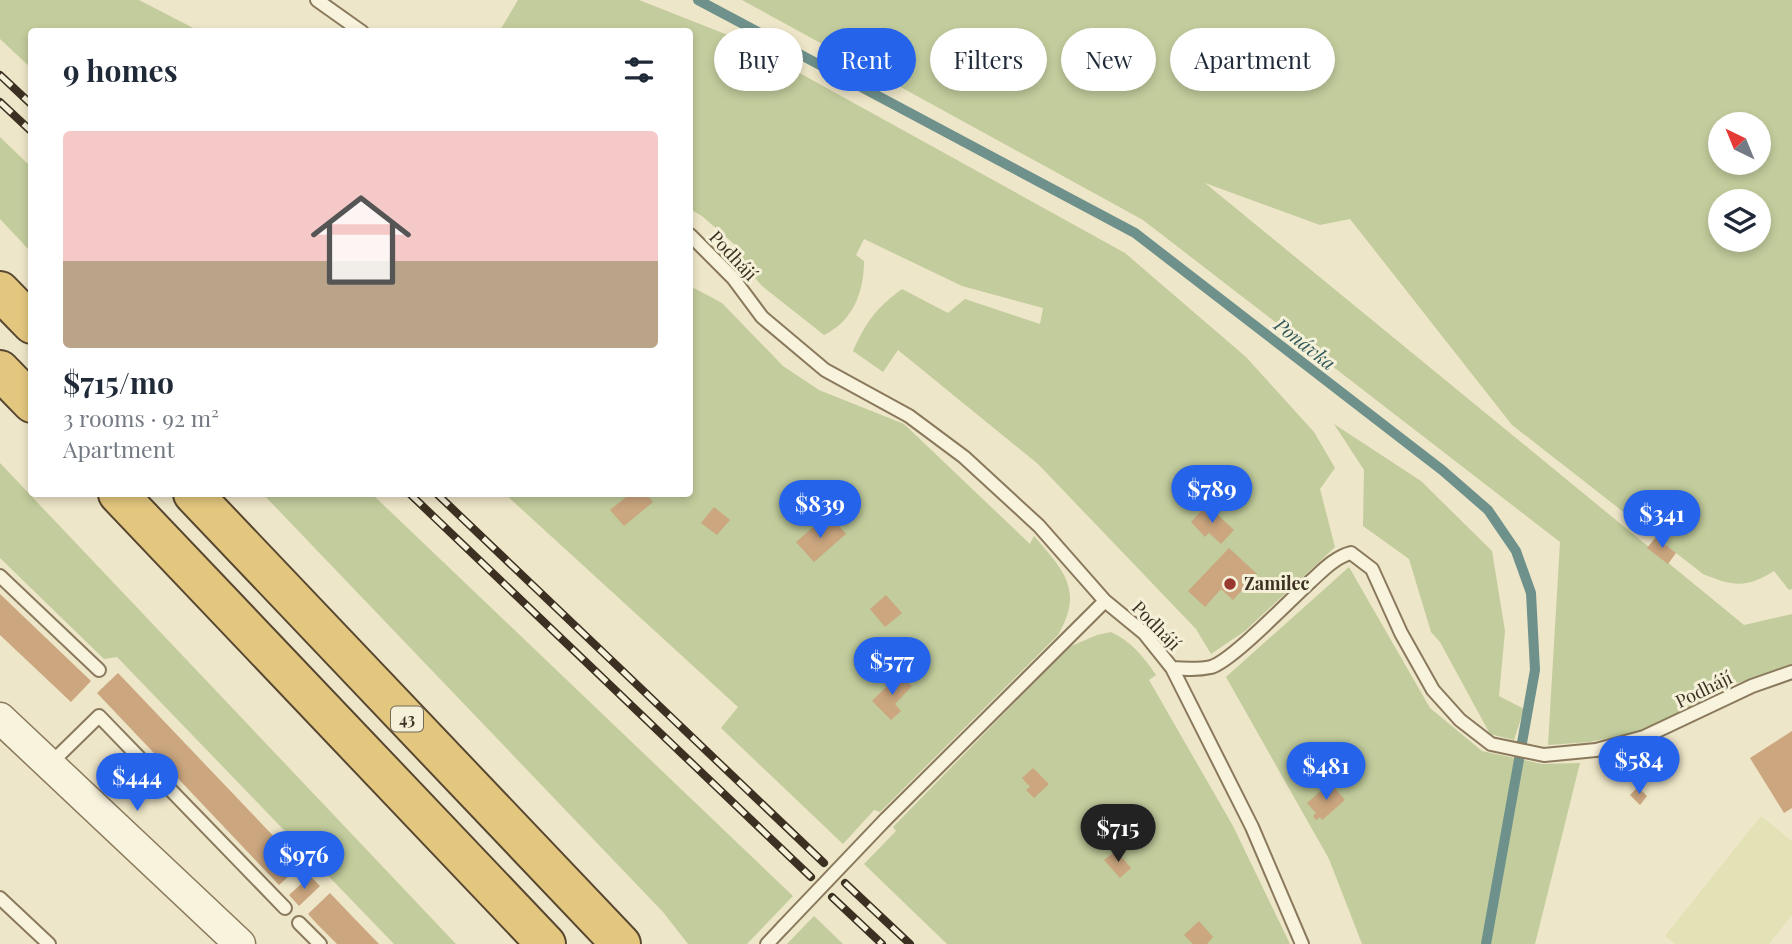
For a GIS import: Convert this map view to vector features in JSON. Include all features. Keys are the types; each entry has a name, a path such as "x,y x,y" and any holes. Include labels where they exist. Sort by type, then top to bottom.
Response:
{"highway":[{"path":"0,291 28,320"},
{"path":"0,370 28,399"},
{"path":"121,497 546,944"},
{"name":"43","path":"196,497 621,944"}],"street":[{"path":"0,718 240,944"}],"lane":[{"path":"317,0 356,28"},
{"name":"Podhájí","path":"693,238 733,278 762,317 798,349 825,370 909,416 964,457 1039,526 1105,601 1144,633 1172,668 1213,666 1246,642 1322,571 1343,555 1351,553 1372,569 1401,633 1433,690 1460,720 1491,744 1544,755 1595,750 1644,737 1752,686 1792,672"},
{"path":"0,576 99,670"},
{"path":"767,944 885,820 1105,601"},
{"path":"1172,668 1252,827 1302,944"},
{"path":"49,765 99,716 285,908"},
{"path":"0,898 49,944"},
{"path":"299,923 320,944"}],"shaded area":[{"path":"1761,816 1792,841 1792,915 1769,944 1675,944 1665,936"}],"green space":[{"path":"0,0 139,0 193,28 28,28 28,65 0,39"},
{"path":"518,0 639,0 714,30 714,91 803,91 803,75 817,83 817,91 832,91 1125,253 1246,357 1314,432 1335,468 1320,489 1335,547 1245,631 1211,654 1196,629 1038,464 898,350 883,372 853,351 873,316 902,289 948,313 965,299 1040,324 1043,308 962,286 864,239 856,255 864,261 862,284 855,304 842,322 824,335 762,286 736,256 734,244 693,211 693,28 501,28"},
{"path":"742,0 1792,0 1792,589 1789,590 1774,571 1755,581 1739,584 1703,574 1512,425 1350,219 1320,225 1205,183 1744,625 1792,614 1792,666 1737,683 1642,731 1590,742 1548,745 1560,542 1143,220 908,91 916,91 916,28 817,28 817,41 803,33 803,28 793,28"},
{"path":"0,137 28,164 28,249 0,219"},
{"path":"693,288 722,303 783,366 819,390 904,424 1030,544 1034,536 1062,571 1070,593 1066,619 1058,635 880,812 874,810 843,844 721,728 738,707 508,497 693,497"},
{"path":"1334,424 1421,481 1492,551 1505,631 1499,696 1524,709 1514,740 1490,734 1440,642 1431,632 1409,559 1363,526 1364,470"},
{"path":"0,463 28,493 28,497 32,497 456,944 394,944 117,657 104,659 0,558"},
{"path":"266,497 375,497 793,896 747,944 688,944 663,912"},
{"path":"1349,567 1430,708 1482,751 1542,764 1580,763 1535,944 1362,944 1329,859 1226,677"},
{"path":"1111,632 1136,650 1156,675 1149,680 1233,826 1290,944 947,944 864,864 896,831 893,827 1069,647"},
{"path":"814,916 843,944 787,944"}],"building":[{"path":"626,497 649,497 653,502 624,526 610,510"},
{"path":"1207,505 1234,530 1221,544 1209,533 1205,537 1191,522"},
{"path":"714,507 730,520 717,535 701,523"},
{"path":"819,522 825,529 836,523 846,534 814,562 796,542"},
{"path":"1656,537 1676,553 1668,564 1647,548"},
{"path":"1229,548 1257,574 1233,600 1221,589 1205,607 1188,591"},
{"path":"0,594 91,681 71,702 0,635"},
{"path":"886,595 902,613 885,627 870,609"},
{"path":"118,673 301,865 279,885 97,693"},
{"path":"899,674 912,686 895,704 901,711 891,720 872,701"},
{"path":"1792,731 1792,808 1784,813 1750,758"},
{"path":"1033,768 1049,784 1034,798 1026,790 1030,787 1022,778"},
{"path":"1330,783 1345,800 1322,820 1320,817 1316,820 1313,816 1316,813 1307,803"},
{"path":"1638,787 1647,796 1640,805 1630,795"},
{"path":"1116,851 1131,868 1120,878 1104,860"},
{"path":"310,876 320,886 299,906 289,895"},
{"path":"330,893 379,944 337,944 318,925 308,914"},
{"path":"1199,921 1213,937 1207,944 1193,944 1184,935"}],"waterway":[{"name":"Ponávka","path":"698,0 1135,233 1442,470 1488,510 1516,551 1531,593 1535,670 1486,944"}],"railway":[{"path":"0,75 28,101"},
{"path":"0,102 28,128"},
{"path":"413,497 811,877"},
{"path":"440,497 824,863"},
{"path":"845,883 910,944"},
{"path":"832,897 882,944"}],"place":[{"name":"Zamilec","path":"1230,584"}]}
